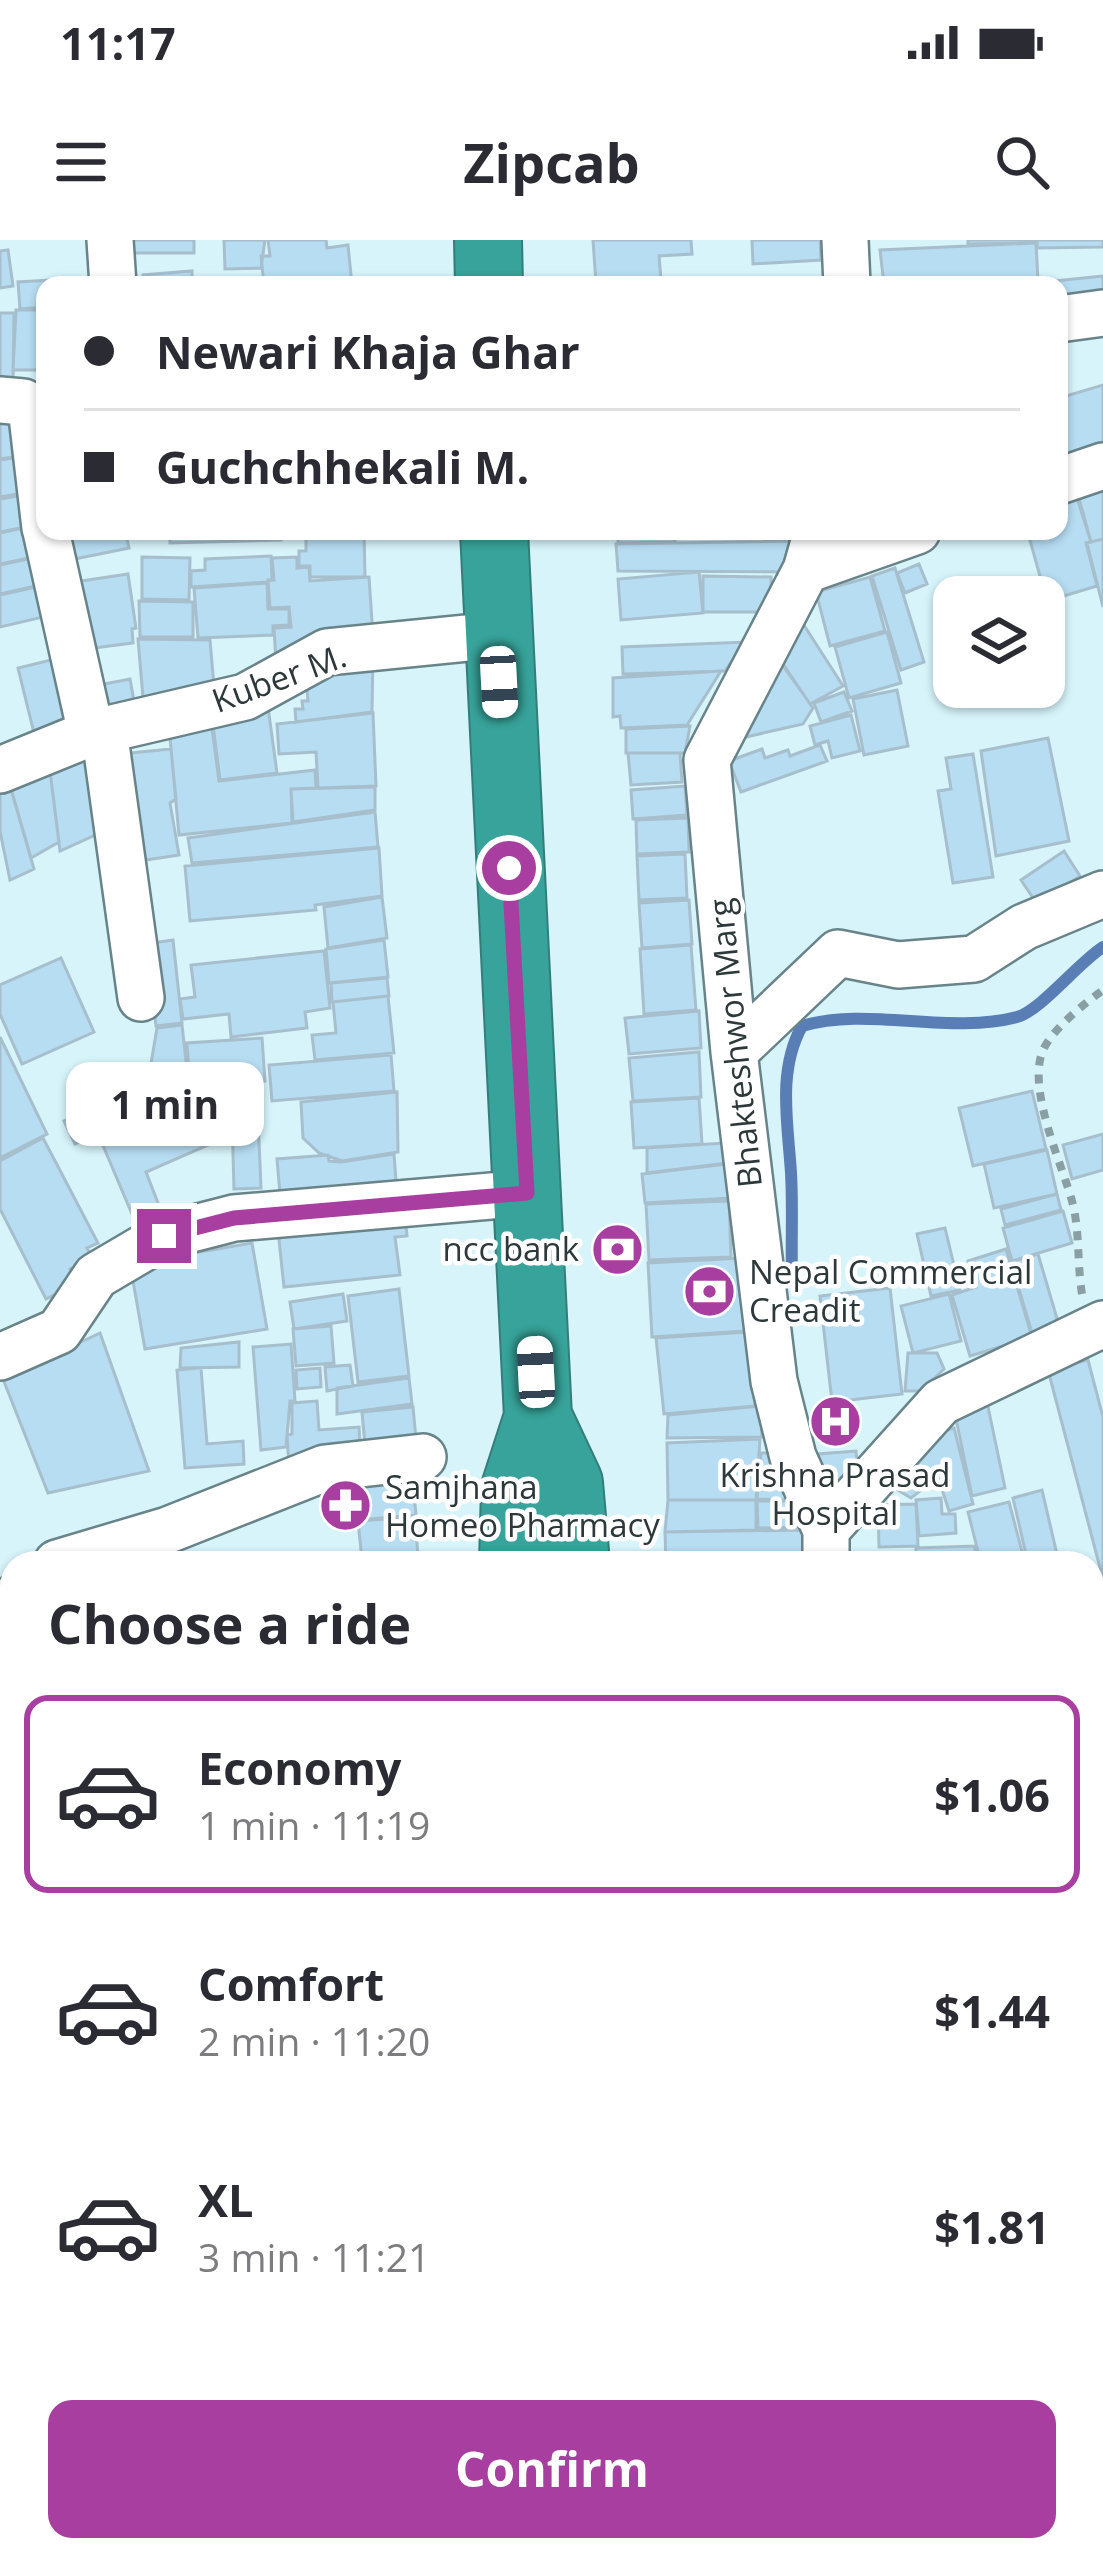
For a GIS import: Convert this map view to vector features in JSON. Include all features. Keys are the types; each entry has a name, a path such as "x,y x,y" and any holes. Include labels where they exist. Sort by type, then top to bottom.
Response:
{"highway":[{"path":"488,240 489,276"},
{"path":"494,540 538,1417 515,1488 513,1551"},
{"path":"538,1417 569,1483 575,1551"}],"street":[{"path":"110,240 112,276"},
{"path":"845,240 847,276"},
{"path":"1068,318 1103,313"},
{"path":"26,410 36,473"},
{"path":"1068,478 1103,466"},
{"path":"48,540 97,731 141,998"},
{"path":"812,550 867,540"},
{"name":"Bhakteshwor Marg","path":"812,550 707,760 734,1052 774,1381 793,1457 826,1546"},
{"name":"Kuber M.","path":"0,770 97,731 244,698 327,652 496,635"},
{"path":"734,1052 838,953 898,965 974,959 1024,928 1103,894"},
{"path":"0,1357 59,1331 96,1276 164,1236 234,1218 527,1193"},
{"path":"826,1546 941,1402 1096,1328"},
{"path":"97,1551 168,1530 325,1468 423,1457"}],"path":[{"path":"1096,1328 1078,1272 1074,1207 1048,1127 1040,1075 1043,1049 1085,1002 1103,990"}],"building":[{"path":"121,240 194,240 194,253 121,253"},
{"path":"224,240 265,240 261,268 225,269"},
{"path":"268,240 326,240 327,248 348,245 351,276 263,276 261,256 270,256"},
{"path":"593,240 691,240 692,254 659,256 661,276 595,276"},
{"path":"752,240 820,240 821,260 753,264"},
{"path":"968,240 1103,240 1103,247 1037,248 1037,243 968,244"},
{"path":"1036,243 1038,276 883,276 880,250"},
{"path":"8,250 13,286 0,288 0,251"},
{"path":"192,271 192,276 143,275"},
{"path":"1103,276 1103,301 1068,303 1068,280"},
{"path":"36,281 36,308 20,309 18,282"},
{"path":"16,310 36,310 36,370 13,370"},
{"path":"0,313 14,313 13,383 0,383"},
{"path":"1103,385 1103,449 1068,461 1068,395"},
{"path":"8,423 21,456 0,459 0,424"},
{"path":"21,457 29,492 0,497 0,460"},
{"path":"1103,483 1103,539 1091,542 1077,491"},
{"path":"29,494 35,525 0,532 0,499"},
{"path":"1076,495 1091,542 1086,543 1097,586 1065,596 1065,576 1040,576 1030,540 1068,540 1068,497"},
{"path":"32,526 38,556 0,564 0,533"},
{"path":"1103,539 1103,607 1087,543"},
{"path":"62,540 127,540 129,548 65,561"},
{"path":"170,540 281,540 170,543"},
{"path":"306,540 364,540 365,577 310,577 310,566 299,566 299,551 306,551"},
{"path":"618,540 675,540 675,542"},
{"path":"796,541 791,572 618,571 616,544"},
{"path":"271,556 272,579 268,582 191,587 191,571 205,570 205,559"},
{"path":"37,557 44,584 0,594 0,565"},
{"path":"142,557 190,558 189,600 142,599"},
{"path":"297,557 297,568 309,567 310,581 369,577 373,636 276,662 274,628 291,627 289,607 270,608 272,558"},
{"path":"919,564 927,584 905,593 897,573"},
{"path":"895,568 924,662 901,670 872,576"},
{"path":"699,572 703,613 621,620 618,579"},
{"path":"128,574 136,628 132,629 133,643 78,650 68,583"},
{"path":"703,576 771,577 771,612 703,612"},
{"path":"870,577 885,631 830,646 816,592"},
{"path":"267,583 268,609 289,609 289,625 273,626 273,635 198,638 194,588"},
{"path":"45,585 52,615 0,627 0,595"},
{"path":"139,601 193,602 193,637 140,637"},
{"path":"800,619 843,686 810,704 777,655"},
{"path":"887,632 901,683 849,698 835,647"},
{"path":"138,639 210,640 215,698 144,709"},
{"path":"746,642 725,671 623,674 622,647"},
{"path":"373,650 372,712 296,722 295,709 303,709 302,701 308,701 305,665"},
{"path":"776,656 813,708 803,724 737,739"},
{"path":"55,659 61,686 57,687 72,729 35,737 18,668"},
{"path":"721,671 687,725 621,728 620,716 613,717 613,678"},
{"path":"130,679 137,718 96,726 89,687"},
{"path":"897,690 908,746 864,755 853,699"},
{"path":"844,692 852,711 821,722 814,703"},
{"path":"268,707 277,773 220,780 213,725"},
{"path":"373,713 376,786 318,788 316,752 279,754 277,724"},
{"path":"851,715 860,751 832,758 828,741 815,745 810,726"},
{"path":"211,721 219,781 315,770 316,788 291,789 292,823 179,835 169,727"},
{"path":"690,726 685,753 626,753 626,729"},
{"path":"1048,738 1069,841 996,856 981,751"},
{"path":"820,745 827,761 741,792 729,761 762,749 765,758 788,750 790,756"},
{"path":"92,749 113,827 60,851 49,763"},
{"path":"171,749 176,799 170,803 179,855 133,862 120,754"},
{"path":"628,753 680,753 682,782 631,785"},
{"path":"973,754 993,877 953,883 938,791 951,789 946,758"},
{"path":"50,771 59,842 31,858 10,785"},
{"path":"10,786 34,869 10,880 0,831 0,790"},
{"path":"685,786 687,815 633,819 631,790"},
{"path":"375,787 375,810 293,822 291,789"},
{"path":"375,812 378,847 192,863 188,838"},
{"path":"688,818 689,852 637,854 636,820"},
{"path":"379,848 382,896 315,905 316,910 190,921 185,866"},
{"path":"1064,851 1080,876 1037,904 1021,880"},
{"path":"685,854 687,898 639,900 637,856"},
{"path":"382,897 387,938 328,948 324,907"},
{"path":"689,900 692,944 642,948 639,903"},
{"path":"173,940 182,1023 156,1026 146,944"},
{"path":"384,940 388,977 329,983 326,949"},
{"path":"691,945 696,1010 644,1014 640,949"},
{"path":"324,951 330,1008 305,1012 307,1028 231,1037 229,1014 183,1019 180,999 195,997 191,965"},
{"path":"61,958 94,1032 22,1064 0,1014 0,985"},
{"path":"387,978 389,996 332,1002 331,983"},
{"path":"388,996 394,1053 315,1060 312,1035 336,1033 333,1002"},
{"path":"699,1011 701,1048 629,1054 625,1018"},
{"path":"182,1025 188,1079 146,1093 157,1028"},
{"path":"0,1037 47,1134 0,1158"},
{"path":"262,1038 265,1081 190,1086 187,1043"},
{"path":"699,1052 701,1097 633,1101 629,1058"},
{"path":"391,1055 394,1091 272,1101 269,1065"},
{"path":"140,1088 146,1101 164,1093 169,1102 75,1144 64,1121"},
{"path":"1032,1091 1046,1149 973,1166 959,1108"},
{"path":"397,1092 398,1152 342,1161 319,1153 303,1138 301,1102"},
{"path":"196,1095 215,1142 146,1172 158,1203 132,1214 99,1136"},
{"path":"699,1098 702,1144 634,1148 631,1102"},
{"path":"258,1117 261,1188 234,1189 232,1118"},
{"path":"1103,1134 1103,1170 1072,1179 1063,1145"},
{"path":"43,1138 98,1243 87,1248 92,1258 70,1269 77,1283 46,1299 0,1209 0,1161"},
{"path":"724,1143 727,1163 647,1173 647,1148"},
{"path":"1047,1150 1057,1194 994,1208 984,1164"},
{"path":"394,1154 397,1194 281,1206 277,1159 328,1155 329,1161 341,1162"},
{"path":"727,1164 730,1198 645,1203 642,1174"},
{"path":"1057,1194 1061,1210 1005,1225 1001,1209"},
{"path":"729,1201 731,1257 649,1260 646,1204"},
{"path":"404,1207 407,1236 395,1237 400,1275 284,1287 277,1221"},
{"path":"1063,1211 1072,1243 1012,1261 1003,1228"},
{"path":"945,1228 960,1290 931,1296 917,1234"},
{"path":"252,1243 267,1329 145,1349 130,1264"},
{"path":"1006,1249 1032,1337 970,1356 952,1295 976,1287 968,1261"},
{"path":"1038,1254 1061,1332 1034,1340 1011,1262"},
{"path":"743,1258 746,1331 652,1337 648,1263"},
{"path":"890,1288 902,1394 832,1402 820,1296"},
{"path":"399,1289 409,1376 358,1382 348,1296"},
{"path":"343,1294 347,1321 294,1329 290,1302"},
{"path":"949,1294 961,1341 913,1353 901,1306"},
{"path":"331,1326 334,1363 296,1366 293,1329"},
{"path":"748,1332 755,1406 664,1414 656,1338"},
{"path":"100,1333 149,1471 48,1493 3,1379"},
{"path":"239,1342 239,1367 180,1368 181,1348"},
{"path":"291,1344 295,1401 290,1401 286,1447 261,1450 253,1347"},
{"path":"908,1353 937,1353 944,1369 921,1391 905,1391"},
{"path":"1088,1360 1103,1417 1103,1551 1096,1551 1048,1370"},
{"path":"350,1365 353,1386 327,1391 325,1367"},
{"path":"201,1368 207,1444 243,1441 244,1464 185,1468 177,1370"},
{"path":"320,1368 321,1387 297,1389 296,1370"},
{"path":"409,1378 412,1404 337,1414 337,1388"},
{"path":"317,1401 319,1430 359,1427 361,1464 289,1467 292,1403"},
{"path":"987,1402 1005,1488 972,1496 954,1409"},
{"path":"760,1406 762,1437 667,1438 668,1415"},
{"path":"413,1407 417,1450 366,1456 362,1412"},
{"path":"954,1428 973,1504 949,1511 938,1477 911,1498 891,1486 927,1437"},
{"path":"760,1439 756,1500 668,1500 667,1443"},
{"path":"856,1451 859,1480 822,1496 818,1454"},
{"path":"761,1453 783,1453 792,1500 757,1499"},
{"path":"411,1462 416,1515 358,1520 356,1501 329,1503 327,1469"},
{"path":"1042,1490 1056,1551 1025,1551 1013,1498"},
{"path":"941,1498 942,1514 955,1514 956,1533 919,1536 916,1500"},
{"path":"668,1500 756,1500 756,1530 665,1532"},
{"path":"757,1501 795,1501 803,1527 758,1528"},
{"path":"1009,1502 1022,1551 978,1551 968,1512"},
{"path":"916,1504 918,1546 879,1547 878,1505"},
{"path":"415,1517 418,1551 361,1551 358,1521"},
{"path":"808,1530 808,1551 666,1551 665,1532"},
{"path":"975,1546 975,1551 916,1551"}],"waterway":[{"path":"792,1276 787,1079 802,1026 853,1019 964,1023 1017,1017 1037,1006 1103,947"}],"place":[{"name":"ncc bank","path":"618,1249"},
{"name":"Nepal Commercial Creadit","path":"710,1291"},
{"name":"Krishna Prasad Hospital","path":"835,1421"},
{"name":"Samjhana Homeo Pharmacy","path":"346,1506"}],"route":[{"path":"164,1236 234,1218 527,1193 509,868"}]}
